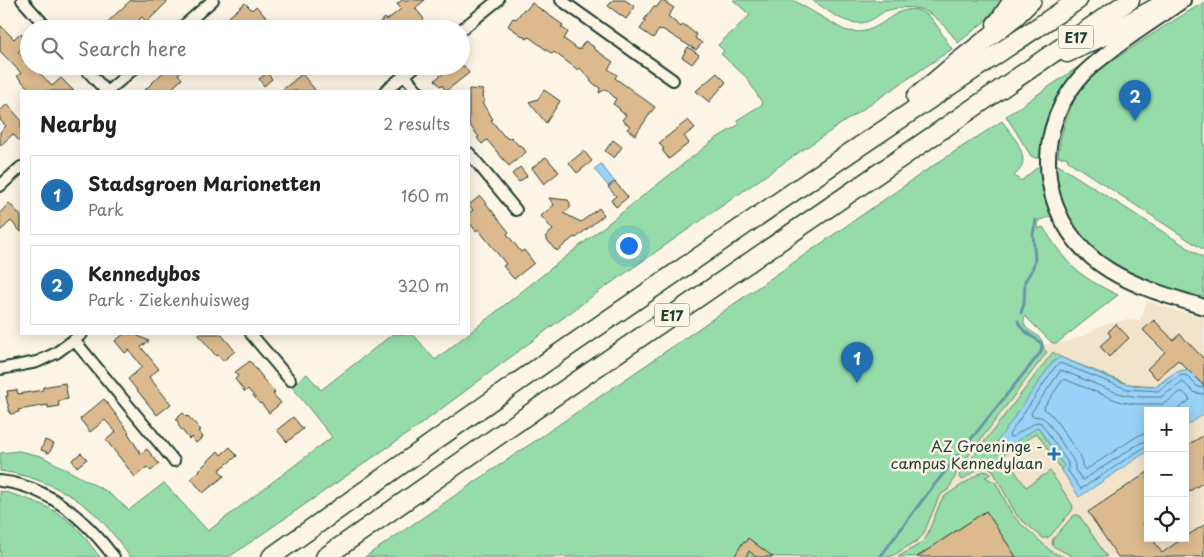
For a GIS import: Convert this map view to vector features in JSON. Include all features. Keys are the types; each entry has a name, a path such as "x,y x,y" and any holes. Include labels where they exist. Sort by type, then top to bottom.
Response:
{"highway":[{"path":"955,64 1000,20 1013,0"},
{"path":"848,154 955,64 1016,16 1032,0"},
{"name":"E17","path":"271,557 539,367 848,154 1078,0"},
{"name":"E17","path":"325,557 542,404 1130,0"},
{"path":"1021,74 1110,33 1170,0"}],"street":[{"path":"22,0 40,20"},
{"path":"190,20 213,0"},
{"path":"470,23 498,0"},
{"path":"561,0 673,80"},
{"path":"1183,0 1114,48 1089,68 1075,84 1062,104 1052,128 1048,146 1049,172 1054,199 1062,220 1080,246 1092,258 1131,282 1204,308"},
{"path":"92,75 106,90"},
{"path":"108,90 126,75"},
{"path":"386,90 404,75 417,90"},
{"path":"470,154 516,210"},
{"path":"0,186 20,168"},
{"path":"252,335 290,380"},
{"path":"0,369 37,362 56,354 78,337 174,461"},
{"path":"0,481 32,488 44,493 64,506 85,523 114,557"}],"shaded area":[{"name":"AZ Groeninge - campus Kennedylaan","path":"1147,301 1184,313 1204,317 1204,557 881,557 1043,349 1043,345 1070,341 1106,324 1126,320 1140,320"}],"green space":[{"path":"733,0 793,0 844,30 854,32 871,29 906,10 920,11 933,20 952,49 795,155 591,297 417,427 229,557 130,557 106,525 80,502 48,484 0,471 0,453 19,451 41,456 106,491 129,510 164,483 208,531 332,437 291,386 307,374 321,390 392,335 414,335 435,360 467,335 470,335 470,332 715,139 740,124 737,120 763,104 746,77 721,54 724,51 718,45 750,15"},
{"path":"812,0 1002,0 984,22 958,43 944,25 920,9 898,8 885,11 868,21 857,23 839,18"},
{"path":"1204,2 1204,250 1068,161 1067,157 1058,157 1059,146 1069,112 1080,91 1097,71"},
{"path":"1090,59 1084,68 1044,158 1031,156 1006,116"},
{"path":"1002,121 1017,142 1022,154 1022,166 1014,176 1021,181 1040,165 1058,165 1204,258 1204,299 1147,280 1128,271 1095,250 1081,235 1070,218 1057,182 1046,184 1055,216 1039,220 1038,229 1043,227 1065,259 1080,273 1118,295 1057,343 1052,343 1025,316 1025,325 1039,337 1047,352 956,472 948,490 938,499 923,535 917,541 890,557 365,557 934,165"},
{"path":"1053,352 1060,357 1128,384 1157,386 1175,373 1188,370 1186,381 1038,427 1064,466 1061,469 1037,433 1004,455 1026,487 1050,471 1072,504 1071,512 1050,536 1043,538 1017,516 992,469 980,469 962,480 959,475"},
{"path":"983,471 991,474 985,477 996,483 1012,514 1019,522 1052,552 1064,557 1016,557 986,511 917,557 898,557 920,544 926,538 941,501 945,496"},
{"path":"0,491 36,502 61,515 78,529 100,557 0,557"},
{"path":"1075,515 1079,515 1107,557 1074,557 1053,546 1053,539"}],"water":[{"path":"601,164 614,181 608,186 594,169"},
{"path":"1060,357 1118,381 1143,387 1157,386 1175,373 1188,370 1201,383 1204,381 1204,414 1189,424 1189,407 1144,407 1144,454 1079,497 1061,469 1064,466 1038,427 997,454 992,449 1052,363"}],"building":[{"path":"131,0 169,0 149,20 145,20 142,17 139,20 110,20"},
{"path":"402,0 425,0 415,8 424,19 387,20 401,9 397,4"},
{"path":"613,0 625,0 635,7 626,19 608,6"},
{"path":"662,0 674,8 668,16 681,27 683,24 697,35 695,38 702,43 696,50 662,29 653,38 640,29 654,6 656,8"},
{"path":"245,3 252,10 256,6 268,20 225,20"},
{"path":"532,3 563,25 561,27 568,32 564,39 579,50 585,41 613,62 608,69 617,75 615,78 655,107 635,135 627,129 630,126 622,120 626,115 613,104 616,99 606,89 599,93 600,88 590,81 580,68 578,70 554,52 552,54 529,37 527,39 508,26 513,18 516,19"},
{"path":"0,25 14,39 20,33 20,50 18,52 20,54 20,72 0,51"},
{"path":"688,47 699,55 692,64 682,57"},
{"path":"717,73 726,82 709,102 696,91"},
{"path":"20,74 42,75 52,86 61,78 73,90 30,90 17,76"},
{"path":"160,75 179,75 182,79 170,90 145,90"},
{"path":"264,75 269,75 272,79 264,86 259,79"},
{"path":"303,75 315,90 282,90"},
{"path":"441,75 466,75 447,90 435,80"},
{"path":"469,90 483,90 482,97 485,100 482,103 493,119 491,120 504,136 508,139 511,137 526,152 509,166 487,140 482,144 470,125"},
{"path":"544,90 560,101 546,123 529,102 538,99"},
{"path":"7,104 20,119 20,142 13,134 0,146 0,132 6,126 0,120 0,111"},
{"path":"688,120 695,128 684,136 689,143 669,159 659,143"},
{"path":"613,140 622,147 614,158 605,151"},
{"path":"584,151 592,161 577,173 569,163"},
{"path":"546,157 559,172 544,184 532,168"},
{"path":"520,167 527,176 519,182 512,174"},
{"path":"615,182 628,197 616,207 611,200 616,196 608,187"},
{"path":"480,196 509,232 507,234 521,252 524,250 534,263 514,279 503,266 506,264 478,229 476,231 470,223 470,212 473,210 470,204"},
{"path":"549,198 568,200 570,208 563,213 581,222 599,208 604,215 557,251 545,237 553,230 541,216 554,205"},
{"path":"9,203 20,215 20,231 11,221 0,231 0,213"},
{"path":"1154,320 1173,340 1180,334 1204,359 1204,386 1178,360 1157,379 1147,369 1165,352 1143,330"},
{"path":"1116,324 1129,338 1109,357 1100,346 1111,336 1108,332"},
{"path":"123,335 136,335 149,341 141,347 159,369 149,377 171,404 157,415 128,379 142,367 129,350 125,353 115,341"},
{"path":"199,335 222,335 235,351 223,361 218,355 216,356"},
{"path":"250,361 275,392 273,394 281,403 269,413 248,389 245,392 235,379 238,376 235,372"},
{"path":"65,383 68,399 58,401 59,406 48,408 48,405 18,410 19,412 10,414 6,396 8,396 7,391 17,390 18,394 43,390 43,387"},
{"path":"104,399 129,432 141,454 147,449 159,464 151,471 147,467 135,477 106,440 116,432 105,420 90,432 80,419"},
{"path":"183,413 201,430 198,431 203,437 196,443 191,437 189,439 178,425 176,419"},
{"path":"293,417 303,429 287,442 277,430"},
{"path":"1204,435 1204,482 1189,491 1189,452 1189,444"},
{"path":"45,440 54,444 49,453 41,450"},
{"path":"230,447 237,456 219,470 224,476 203,493 191,478 218,451 221,455"},
{"path":"81,453 87,459 77,467 72,460"},
{"path":"1144,475 1144,522 1142,523 1144,526 1144,542 1155,542 1162,553 1177,542 1189,542 1189,534 1204,525 1204,557 1118,557 1088,512"},
{"path":"986,511 1016,557 917,557"},
{"path":"748,538 773,557 756,557 749,551 746,557 734,557 743,542 745,543"}],"waterway":[{"path":"1021,313 1024,303 1025,281 1032,270 1035,260 1033,234 1036,220"},
{"path":"880,557 927,494 1041,352 1042,345 1040,342 1024,330 1018,321"}],"place":[{"name":"Kennedybos","path":"1135,121"},
{"name":"Stadsgroen Marionetten","path":"857,383"},
{"name":"AZ Groeninge - campus Kennedylaan","path":"1054,454"}]}
